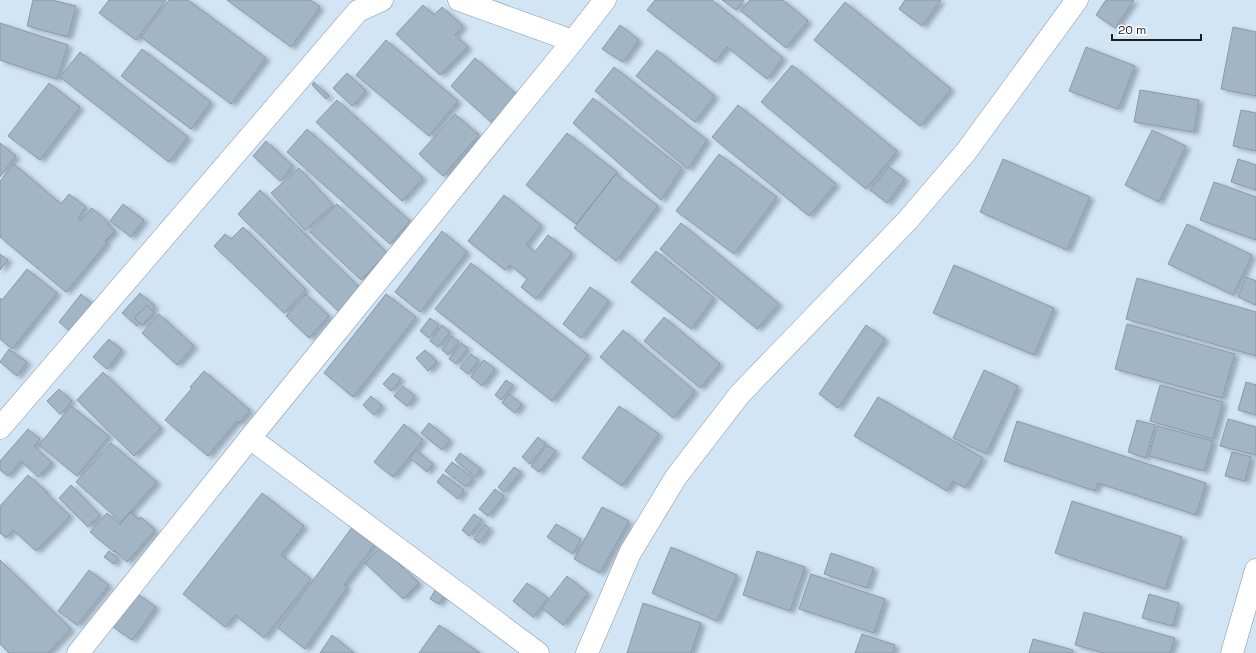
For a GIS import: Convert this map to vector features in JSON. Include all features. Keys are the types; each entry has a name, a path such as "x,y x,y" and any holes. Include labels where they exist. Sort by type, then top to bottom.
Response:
{"street":[{"path":"0,428 358,10 382,0"},
{"path":"459,0 573,41"},
{"path":"78,653 250,438 606,0"},
{"path":"588,653 630,553 676,477 740,394 907,221 965,153 1077,0"},
{"path":"250,438 538,653"},
{"path":"1232,653 1256,570"}],"building":[{"path":"33,0 52,0 76,6 68,37 27,26"},
{"path":"109,0 166,0 136,40 99,13"},
{"path":"169,0 188,0 266,58 231,104 141,37"},
{"path":"227,0 311,0 320,7 291,47"},
{"path":"655,0 712,0 783,58 767,79 727,47 715,62 647,10"},
{"path":"722,0 744,0 736,10"},
{"path":"750,0 783,0 808,21 786,48 741,11"},
{"path":"905,0 941,0 922,26 899,9"},
{"path":"1106,0 1134,0 1115,28 1096,15"},
{"path":"845,2 951,89 920,126 814,40"},
{"path":"423,5 434,15 442,7 463,26 455,35 468,47 440,75 396,34"},
{"path":"0,23 68,45 57,79 0,60"},
{"path":"620,25 639,40 623,62 602,49"},
{"path":"1233,27 1256,32 1256,96 1221,89"},
{"path":"386,40 458,101 429,136 356,75"},
{"path":"1086,47 1135,66 1118,109 1069,91"},
{"path":"142,49 211,102 191,129 121,76"},
{"path":"657,50 715,96 695,122 636,76"},
{"path":"80,52 188,137 169,162 60,77"},
{"path":"475,58 516,94 492,123 451,86"},
{"path":"792,65 897,151 866,189 761,102"},
{"path":"614,67 707,140 688,169 595,91"},
{"path":"347,73 366,91 352,106 333,88"},
{"path":"314,82 329,96 326,99 312,85"},
{"path":"49,83 80,107 40,160 8,136"},
{"path":"1140,90 1199,100 1194,132 1134,122"},
{"path":"593,98 682,168 661,200 573,123"},
{"path":"337,100 423,178 402,201 316,122"},
{"path":"738,105 836,184 809,216 712,137"},
{"path":"1241,110 1256,113 1256,151 1233,146"},
{"path":"455,114 479,135 443,176 419,154"},
{"path":"307,129 410,221 390,244 287,152"},
{"path":"1152,130 1186,146 1159,202 1125,185"},
{"path":"567,133 617,172 576,224 526,185"},
{"path":"266,141 293,166 280,181 253,156"},
{"path":"0,143 16,156 0,177"},
{"path":"719,154 777,197 734,254 676,211"},
{"path":"1003,159 1090,197 1067,250 980,212"},
{"path":"1238,159 1256,165 1256,190 1231,182"},
{"path":"14,164 61,204 69,194 86,207 78,218 81,221 92,208 109,223 108,225 115,231 105,241 107,243 66,292 0,237 0,181"},
{"path":"889,167 905,179 887,203 870,190"},
{"path":"299,168 333,205 305,230 271,193"},
{"path":"616,174 658,206 616,261 574,228"},
{"path":"1214,182 1256,197 1256,240 1200,220"},
{"path":"260,190 362,290 340,313 238,214"},
{"path":"504,195 541,225 526,245 535,252 548,235 572,253 536,299 521,287 527,279 510,265 505,270 468,241"},
{"path":"123,204 144,220 131,237 110,221"},
{"path":"337,204 387,253 361,280 310,232"},
{"path":"681,223 779,304 757,329 660,249"},
{"path":"1187,224 1252,255 1233,295 1168,264"},
{"path":"243,227 306,290 284,313 214,246 225,234 231,239"},
{"path":"442,231 467,252 420,312 395,292"},
{"path":"656,251 714,298 691,329 631,282"},
{"path":"0,254 8,260 0,270"},
{"path":"471,263 588,355 552,401 435,309"},
{"path":"954,265 1054,308 1034,355 933,313"},
{"path":"27,269 57,293 12,349 0,339 0,298 2,300"},
{"path":"1246,277 1256,281 1256,305 1238,297"},
{"path":"1137,278 1256,312 1256,356 1126,319"},
{"path":"590,287 609,301 581,338 563,324"},
{"path":"140,293 155,306 137,326 122,313"},
{"path":"81,294 94,305 72,333 59,322"},
{"path":"306,294 329,316 309,338 286,316"},
{"path":"386,294 416,317 353,397 324,373"},
{"path":"147,305 154,313 142,325 134,318"},
{"path":"159,314 194,346 177,365 142,333"},
{"path":"664,317 720,364 700,388 644,341"},
{"path":"430,318 439,325 429,338 420,331"},
{"path":"1127,324 1235,354 1222,398 1115,369"},
{"path":"442,325 450,332 438,347 430,341"},
{"path":"866,325 885,339 838,408 819,394"},
{"path":"623,330 695,391 673,418 600,357"},
{"path":"452,336 459,342 448,355 442,350"},
{"path":"109,339 122,350 107,369 93,357"},
{"path":"461,343 468,348 456,364 449,359"},
{"path":"9,349 27,362 17,376 0,362"},
{"path":"425,350 437,362 428,371 416,358"},
{"path":"471,354 479,360 468,374 460,368"},
{"path":"484,360 495,369 482,386 471,377"},
{"path":"984,370 1018,386 986,454 953,438"},
{"path":"204,371 250,410 239,423 237,421 208,456 165,420"},
{"path":"103,372 161,428 134,456 77,400"},
{"path":"393,373 401,379 391,391 383,384"},
{"path":"506,380 513,385 501,400 495,395"},
{"path":"1246,382 1256,385 1256,415 1238,410"},
{"path":"1160,385 1223,402 1213,439 1150,421"},
{"path":"403,386 415,396 407,406 394,396"},
{"path":"59,389 72,401 60,414 47,401"},
{"path":"509,394 522,404 515,413 502,403"},
{"path":"371,396 382,406 374,415 363,405"},
{"path":"878,397 983,458 965,488 953,481 947,491 854,436"},
{"path":"71,406 109,436 77,476 39,445"},
{"path":"619,406 659,434 622,486 582,458"},
{"path":"1228,419 1256,427 1256,455 1220,446"},
{"path":"1137,420 1155,425 1146,458 1128,452"},
{"path":"1017,421 1206,483 1196,515 1098,483 1095,491 1004,461"},
{"path":"429,423 450,440 442,450 421,433"},
{"path":"404,424 423,440 393,477 374,462"},
{"path":"1157,426 1213,441 1204,471 1149,456"},
{"path":"28,429 40,439 34,446 52,463 38,477 21,461 8,476 0,470 0,461"},
{"path":"538,437 546,444 530,464 522,457"},
{"path":"111,443 157,482 121,522 76,482"},
{"path":"547,445 556,451 539,472 531,466"},
{"path":"416,450 433,464 427,472 410,458"},
{"path":"1232,452 1251,457 1245,481 1225,476"},
{"path":"460,453 481,469 475,477 455,460"},
{"path":"452,462 473,478 466,487 445,471"},
{"path":"514,467 521,472 504,492 498,487"},
{"path":"443,474 464,490 458,499 437,482"},
{"path":"28,475 70,516 36,551 13,530 6,538 0,533 0,506"},
{"path":"71,485 100,515 88,527 59,498"},
{"path":"495,489 504,496 488,516 479,509"},
{"path":"262,493 304,526 281,555 311,579 264,638 235,615 225,627 183,594"},
{"path":"1072,501 1182,537 1165,589 1055,553"},
{"path":"602,507 629,521 600,573 574,559"},
{"path":"131,512 138,519 141,517 155,530 127,562 90,532 107,513 120,524"},
{"path":"474,514 482,520 469,536 462,530"},
{"path":"485,524 490,529 479,543 474,539"},
{"path":"556,524 581,539 573,554 547,537"},
{"path":"353,526 376,543 344,585 347,587 305,649 278,628"},
{"path":"381,547 419,583 403,599 365,563"},
{"path":"671,547 737,575 717,621 652,593"},
{"path":"109,551 118,558 114,564 104,557"},
{"path":"757,551 805,567 790,611 743,595"},
{"path":"831,553 874,568 867,588 824,574"},
{"path":"0,560 71,629 48,653 9,653 0,644"},
{"path":"89,570 109,585 77,625 58,611"},
{"path":"811,574 885,599 874,633 799,609"},
{"path":"567,576 588,593 563,625 542,608"},
{"path":"527,583 548,598 533,617 513,601"},
{"path":"438,585 447,590 439,604 430,599"},
{"path":"136,593 156,607 132,640 113,627"},
{"path":"1149,594 1179,603 1173,626 1142,618"},
{"path":"643,603 701,623 691,653 627,653"},
{"path":"1084,612 1175,638 1170,653 1104,653 1075,645"},
{"path":"439,625 480,653 419,653"},
{"path":"862,634 895,645 893,653 855,653"},
{"path":"332,635 354,653 320,653"},
{"path":"1033,639 1073,650 1072,653 1029,653"}]}
